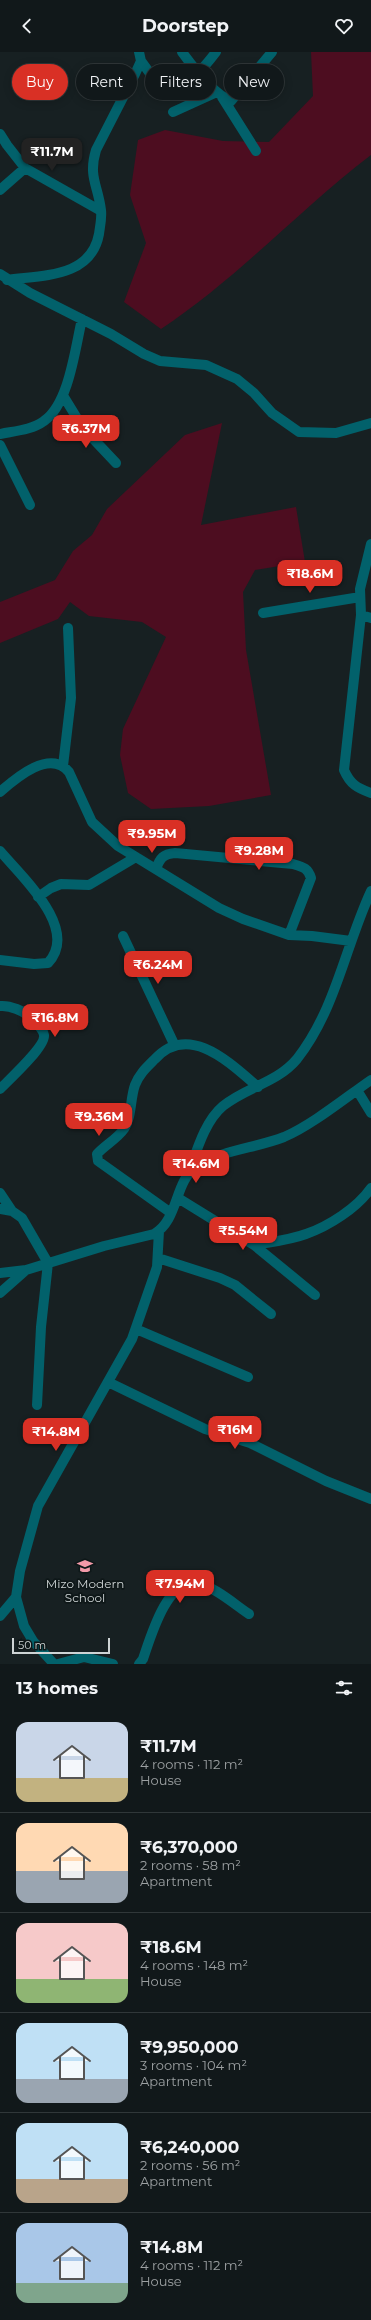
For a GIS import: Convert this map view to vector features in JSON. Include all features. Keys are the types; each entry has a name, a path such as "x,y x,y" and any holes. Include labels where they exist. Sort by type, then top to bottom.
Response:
{"street":[{"path":"182,52 192,64"},
{"path":"207,64 216,52"},
{"path":"173,112 220,95 231,100 236,97 272,52"},
{"path":"3,277 66,272 80,266 90,255 97,242 101,211 92,174 92,163 96,150 128,92 140,56"},
{"path":"216,91 256,151"},
{"path":"0,134 16,158 26,168 101,211"},
{"path":"0,190 26,168"},
{"path":"3,277 111,334 144,354 160,360 206,365 237,379 254,393 272,413 299,432 336,433 371,423"},
{"path":"0,434 32,428 44,422 56,412 66,400 82,319"},
{"path":"66,400 76,418 116,463"},
{"path":"0,445 30,505"},
{"path":"371,544 364,569 360,597 360,615 344,770 348,781 356,788 371,793"},
{"path":"263,613 360,597"},
{"path":"360,615 371,618"},
{"path":"64,766 71,698 68,628"},
{"path":"0,792 18,777 43,765 55,763 64,766 69,772 92,822 118,846 219,908 243,919 289,935 312,936 351,941"},
{"path":"0,851 38,897 56,926 59,941 55,956 48,963 41,964 0,960"},
{"path":"156,869 160,858 167,854 176,852 302,866 308,870 311,878 289,935"},
{"path":"38,897 51,888 61,884 89,885 136,857"},
{"path":"54,1664 33,1640 24,1626 16,1596 20,1570 38,1506 123,1358 136,1329 150,1288 158,1258 159,1231 171,1213 202,1137 212,1118 222,1107 234,1098 258,1087 284,1072 315,1033 330,1002 357,921 371,891"},
{"path":"123,936 174,1044"},
{"path":"0,1006 14,1008 28,1015 41,1028 44,1034 44,1040 0,1089"},
{"path":"171,1213 98,1161 97,1154 124,1129 134,1086 139,1076 161,1052 174,1044 200,1046 219,1055 258,1087"},
{"path":"188,1174 197,1166 219,1156 285,1136 371,1080"},
{"path":"357,1090 371,1114"},
{"path":"254,1245 305,1235 351,1208 371,1188"},
{"path":"0,1192 12,1211 22,1218 48,1263 41,1327 37,1406"},
{"path":"178,1198 254,1245 315,1295"},
{"path":"0,1209 12,1211"},
{"path":"0,1273 26,1270 104,1246 144,1237 159,1231"},
{"path":"158,1258 220,1278 235,1285 271,1314"},
{"path":"0,1293 26,1270"},
{"path":"136,1329 248,1377"},
{"path":"108,1382 204,1429 250,1443 326,1481 371,1499"},
{"path":"139,1664 143,1659 159,1614 176,1592 186,1584 195,1583 206,1586 249,1614"},
{"path":"0,1616 16,1596"},
{"path":"58,1664 84,1657 113,1664"}],"shaded area":[{"path":"311,52 371,52 371,155 318,198 216,288 161,329 124,302 146,243 130,195 138,140 165,130 223,141 269,142 313,96"},
{"path":"222,423 201,525 296,507 305,562 255,570 243,592 246,650 271,795 209,806 151,809 128,793 120,755 123,729 166,637 142,622 89,616 70,602 58,619 0,643 0,602 55,580 73,551 92,535 107,509 185,435"}],"place":[{"name":"Mizo Modern School","path":"85,1566"}]}
